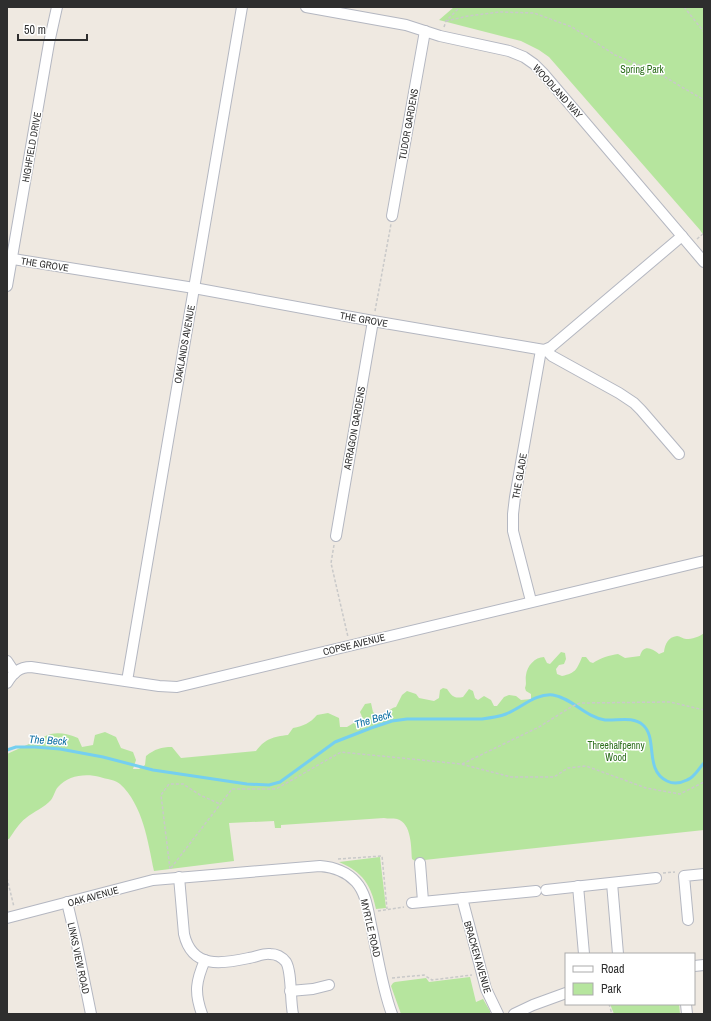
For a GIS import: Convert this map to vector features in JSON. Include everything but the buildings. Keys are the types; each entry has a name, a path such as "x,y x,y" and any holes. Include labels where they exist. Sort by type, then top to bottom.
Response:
{"street":[{"name":"HIGHFIELD DRIVE","path":"7,286 9,258 57,7"},
{"name":"OAKLANDS AVENUE","path":"127,681 242,7"},
{"name":"WOODLAND WAY","path":"306,7 356,11 440,36 515,53 534,64 543,72 704,262"},
{"name":"TUDOR GARDENS","path":"392,216 425,31"},
{"path":"679,453 634,403 544,350 682,236"},
{"name":"THE GROVE","path":"9,258 194,288 373,321 544,350"},
{"name":"ARRAGON GARDENS","path":"336,536 373,321"},
{"name":"THE GLADE","path":"531,601 513,532 513,514 544,350"},
{"name":"COPSE AVENUE","path":"15,672 21,668 31,667 165,687 177,687 531,601 704,561"},
{"path":"7,661 15,672 7,683"},
{"path":"420,863 423,902"},
{"name":"MYRTLE ROAD","path":"173,875 320,866 335,869 353,878 363,894 392,1014"},
{"path":"688,920 684,876 704,874 704,878"},
{"path":"173,875 186,942 195,955 212,962 225,963 266,954 278,956 285,961 289,969 293,1014"},
{"name":"OAK AVENUE","path":"12,917 173,875"},
{"path":"412,902 656,878"},
{"path":"612,883 618,953"},
{"path":"578,886 584,953"},
{"name":"BRACKEN AVENUE","path":"462,898 488,995 498,1014"},
{"name":"LINKS VIEW ROAD","path":"67,902 91,1014"},
{"path":"202,1014 196,991 199,975 205,960"},
{"path":"290,991 313,989 329,985"},
{"path":"514,1014 533,1005 565,993"}],"path":[{"path":"440,36 446,21 460,7"},
{"path":"684,7 704,32"},
{"path":"446,21 468,16 500,12 534,13 572,27 615,55 658,73 704,100"},
{"path":"373,321 392,216"},
{"path":"336,536 331,563 350,645"},
{"path":"461,764 539,727 580,703 670,702 704,710"},
{"path":"173,875 220,804 232,789 276,789 341,752 461,764 511,777 554,777 568,768 586,766 646,788 680,794 704,782"},
{"path":"173,875 161,795 169,784 183,784 200,796 220,804"},
{"path":"338,859 382,856 387,909"},
{"path":"656,878 658,874 679,872 684,876"},
{"path":"7,878 12,917"},
{"path":"368,913 387,909 409,907 412,902"},
{"path":"383,981 391,978 424,975 432,980 482,974"}],"green space":[{"name":"Spring Park","path":"454,7 704,7 704,236 549,57 521,41 439,20"},
{"name":"Threehalfpenny Wood","path":"704,633 704,830 415,861 412,859 410,836 406,825 397,819 384,818 281,825 281,828 275,828 274,821 229,823 234,861 154,871 143,824 134,802 128,793 120,784 111,780 83,775 62,783 57,788 51,800 23,820 9,839 7,839 7,754 29,744 37,743 41,739 51,734 67,734 78,738 82,747 93,745 95,735 105,732 116,737 121,748 133,752 136,760 133,769 139,769 145,765 146,756 155,750 165,747 172,747 181,758 256,751 263,743 274,738 288,735 293,728 306,724 317,715 328,713 339,718 340,727 347,727 357,721 360,723 363,719 360,712 365,704 371,703 373,712 380,718 396,707 402,695 407,691 416,694 419,698 434,701 439,698 440,690 443,688 447,689 457,698 463,697 469,689 473,691 475,698 478,700 484,696 491,700 494,706 497,706 504,697 509,695 516,696 521,700 531,699 531,694 526,691 525,688 526,675 530,665 541,657 544,657 547,663 550,664 561,652 565,653 566,659 564,664 559,665 556,669 557,674 562,676 573,672 579,665 582,657 586,657 593,663 605,657 618,654 625,658 640,656 643,650 648,648 659,654 664,652 666,644 671,638 679,636 685,639 691,639"},
{"path":"380,857 386,908 376,909 374,900 365,880 354,870 339,862"},
{"path":"470,977 476,1002 483,999 490,1011 490,1014 401,1014 391,986 395,982 426,978 429,982"},
{"path":"610,1005 679,1005 680,1014 614,1014"}],"waterway":[{"name":"The Beck","path":"7,750 16,747 60,749 103,757 153,770 247,784 269,785 280,782 335,742 392,721 407,719 491,718 506,714 541,696 553,695 566,700 598,718 605,720 630,720 639,722 643,725 650,738 653,762 660,776 667,781 677,783 690,779 704,763"}]}
